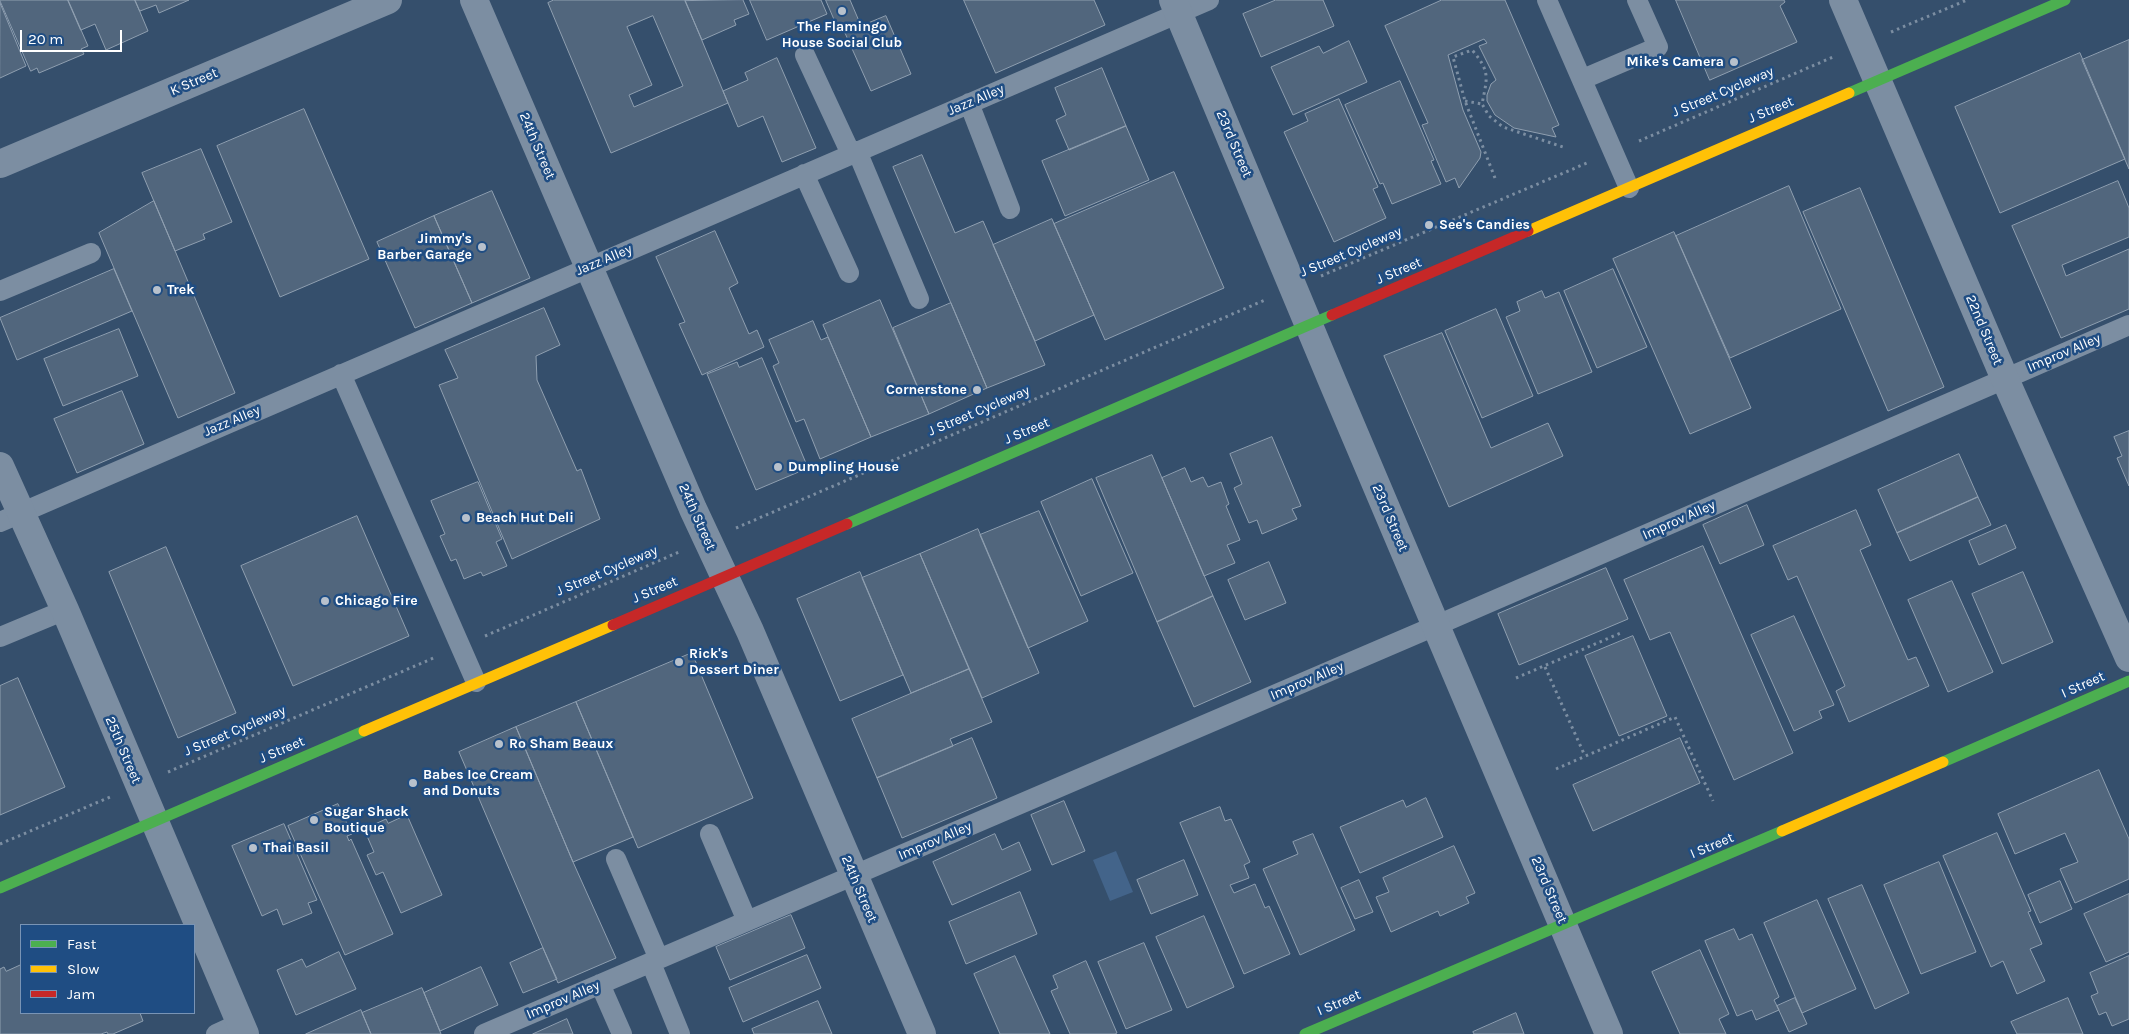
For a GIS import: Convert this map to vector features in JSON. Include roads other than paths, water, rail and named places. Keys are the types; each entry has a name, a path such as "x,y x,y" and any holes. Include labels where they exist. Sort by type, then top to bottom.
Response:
{"main road":[{"name":"J Street","path":"0,888 2065,0"},
{"name":"I Street","path":"1305,1034 1564,926 2129,681"}],"street":[{"name":"K Street","path":"0,164 388,0"},
{"name":"24th Street","path":"474,0 708,541 750,631 922,1034"},
{"name":"22nd Street","path":"1843,0 2005,379 2129,658"},
{"name":"23rd Street","path":"1176,6 1609,1034"},
{"name":"25th Street","path":"0,466 10,517 65,610 243,1029"}],"lane":[{"name":"Jazz Alley","path":"10,517 278,395 341,374 372,354 589,266 854,153 968,103 1176,6 1209,0"},
{"path":"1547,0 1629,188"},
{"path":"1583,79 1658,47 1637,0"},
{"path":"805,54 854,153 919,299"},
{"path":"968,103 1010,209"},
{"path":"804,174 849,273"},
{"path":"0,291 91,253"},
{"name":"Improv Alley","path":"484,1034 1436,626 2129,325"},
{"path":"341,374 459,647 476,682"},
{"path":"0,637 65,610"},
{"path":"710,834 748,921"},
{"path":"616,859 655,961 680,1034"},
{"path":"600,984 622,1034"},
{"path":"216,1034 243,1029"}],"water":[{"path":"1116,851 1133,892 1110,901 1093,860"}],"place":[{"name":"The Flamingo House Social Club","path":"842,11"},
{"name":"Mike's Camera","path":"1734,62"},
{"name":"See's Candies","path":"1429,225"},
{"name":"Jimmy's Barber Garage","path":"482,247"},
{"name":"Trek","path":"157,290"},
{"name":"Cornerstone","path":"977,390"},
{"name":"Dumpling House","path":"778,467"},
{"name":"Beach Hut Deli","path":"466,518"},
{"name":"Chicago Fire","path":"325,601"},
{"name":"Rick's Dessert Diner","path":"679,662"},
{"name":"Ro Sham Beaux","path":"499,744"},
{"name":"Babes Ice Cream and Donuts","path":"413,783"},
{"name":"Sugar Shack Boutique","path":"314,820"},
{"name":"Thai Basil","path":"253,848"}]}
